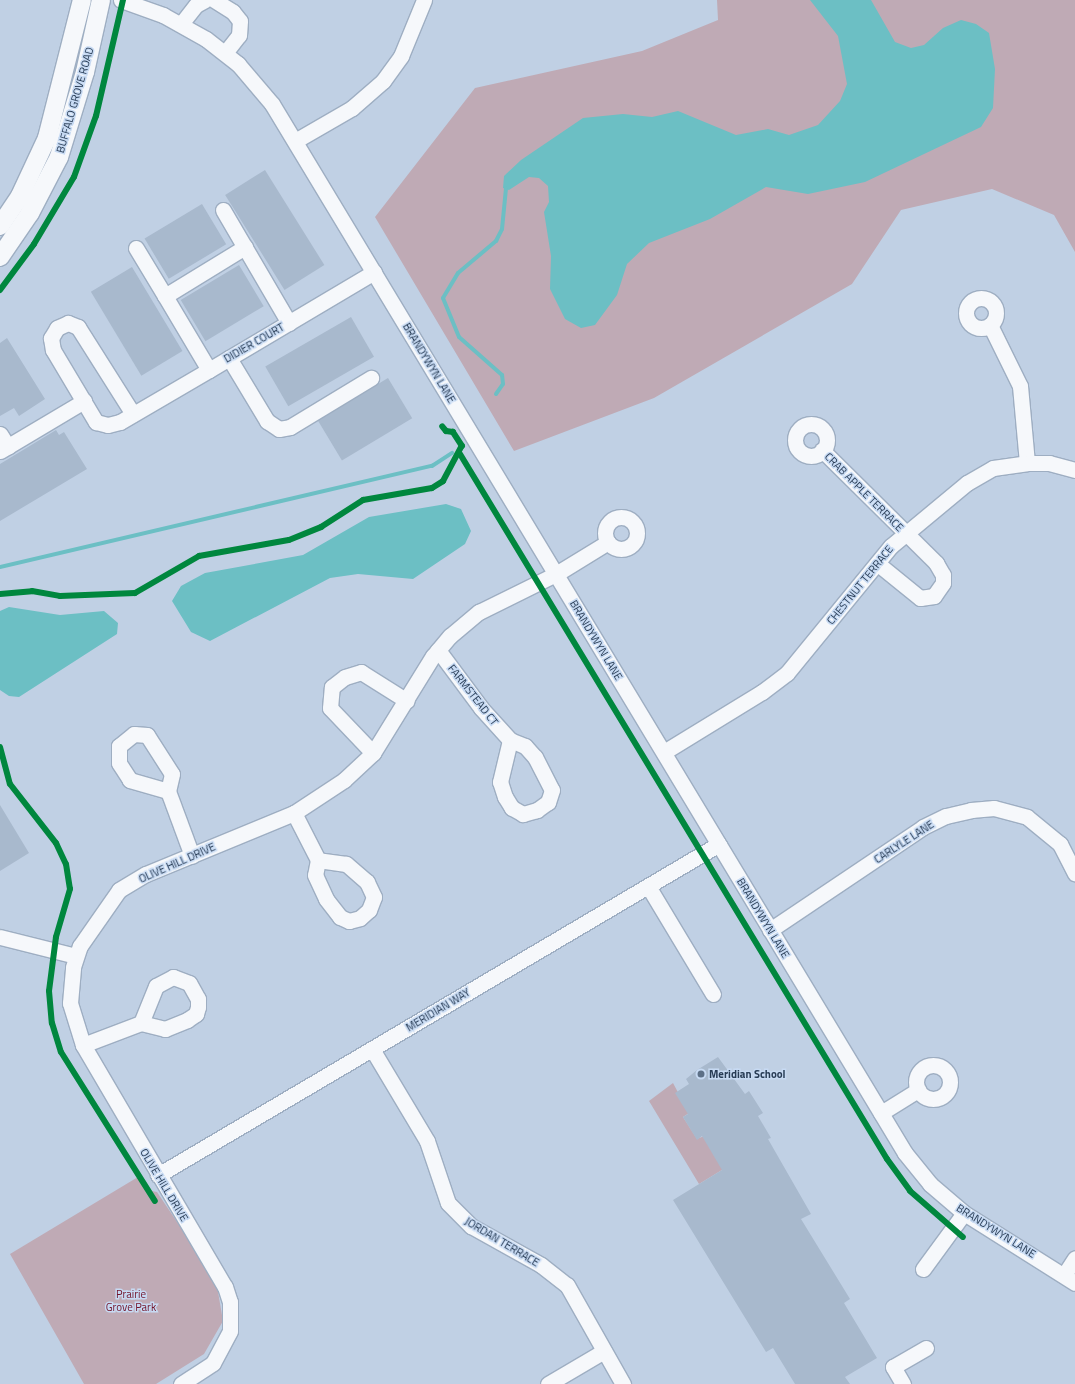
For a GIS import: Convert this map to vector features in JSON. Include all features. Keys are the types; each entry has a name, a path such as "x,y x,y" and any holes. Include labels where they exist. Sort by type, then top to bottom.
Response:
{"main road":[{"name":"BUFFALO GROVE ROAD","path":"0,226 20,196 47,138 82,0"},
{"name":"BUFFALO GROVE ROAD","path":"0,257 30,213 59,157 85,72 101,0"}],"street":[{"name":"BRANDYWYN LANE","path":"121,0 181,24 225,53 265,94 664,752 880,1113 918,1172 964,1213 1069,1279"},
{"path":"181,24 196,5 205,0"},
{"path":"214,0 233,12 240,21 239,35 225,53"},
{"path":"295,142 352,108 383,80 401,56 424,0"},
{"path":"223,210 289,323"},
{"path":"165,296 245,247"},
{"path":"136,248 209,370"},
{"name":"DIDIER COURT","path":"133,414 78,327 68,323 57,328 51,338 53,350 96,422 108,425 133,414 374,272"},
{"path":"990,325 1020,386 1027,463"},
{"path":"229,358 267,421 279,429 290,427 371,378"},
{"path":"2,444 84,401"},
{"name":"CRAB APPLE TERRACE","path":"822,450 942,571 940,590 927,599 916,597 877,563"},
{"name":"CHESTNUT TERRACE","path":"664,752 762,692 787,673 877,563 905,533 966,483 993,468 1027,463 1049,463 1075,470"},
{"name":"OLIVE HILL DRIVE","path":"181,1384 213,1363 230,1331 230,1302 83,1046 70,1003 76,956 98,916 120,890 146,874 294,813 344,780 373,754 438,650 479,612 556,574 608,542"},
{"name":"FARMSTEAD CT","path":"438,650 510,740 525,746 552,790 548,802 537,810 523,814 512,808 504,797 500,782 510,740"},
{"path":"373,754 330,708 332,688 345,677 361,672 407,701"},
{"path":"168,791 192,856"},
{"name":"CARLYLE LANE","path":"770,930 923,827 946,816 971,810 994,808 1027,817 1060,844 1075,873"},
{"path":"294,813 318,860"},
{"name":"MERIDIAN WAY","path":"158,1175 719,844"},
{"path":"648,886 713,994"},
{"path":"0,937 76,956"},
{"path":"83,1046 141,1023"},
{"name":"JORDAN TERRACE","path":"372,1049 427,1140 448,1203 471,1226 541,1265 567,1285 623,1384"},
{"path":"880,1113 918,1090"},
{"path":"923,1269 964,1213"},
{"path":"1069,1279 1075,1258"},
{"path":"903,1384 893,1367 926,1348"},
{"path":"548,1384 604,1351"}],"green space":[{"path":"717,0 1075,0 1075,252 1054,215 992,189 901,210 852,284 654,398 514,451 375,217 475,88 642,51 718,20"},
{"path":"673,1083 689,1113 683,1117 697,1139 704,1136 735,1162 699,1184 649,1101"},
{"name":"Prairie Grove Park","path":"138,1177 146,1190 157,1192 216,1280 223,1321 204,1354 156,1384 84,1384 10,1254"}],"shaded area":[{"path":"810,0 871,0 895,42 911,48 924,45 943,28 961,20 976,24 989,33 995,69 993,108 981,127 865,182 808,194 766,187 710,219 649,243 627,264 617,295 595,325 581,328 565,319 550,289 551,256 544,212 549,202 548,186 539,178 529,177 509,190 503,188 504,176 521,160 583,118 623,114 652,117 678,111 736,135 768,129 789,135 818,125 840,101 847,84 838,36"},
{"path":"446,504 461,509 471,531 465,544 413,579 358,574 330,578 210,641 191,632 172,601 181,586 205,573 303,555 369,517"},
{"path":"9,607 60,615 104,611 118,623 117,634 19,697 9,696 0,690 0,611"}],"building":[{"path":"265,170 324,265 284,290 225,195"},
{"path":"202,204 226,244 169,279 145,239"},
{"path":"239,265 264,306 205,341 181,300"},
{"path":"132,267 182,351 141,376 91,292"},
{"path":"351,317 374,357 288,406 265,366"},
{"path":"7,338 45,399 19,416 14,408 0,416 0,343"},
{"path":"388,378 412,418 342,461 318,420"},
{"path":"56,430 59,435 64,432 87,469 0,521 0,464"},
{"path":"0,805 29,853 0,871"},
{"path":"718,1057 745,1094 749,1091 763,1113 758,1116 771,1138 768,1139 811,1214 801,1219 850,1299 844,1303 877,1358 845,1377 850,1384 795,1384 773,1348 766,1352 673,1200 722,1170 702,1136 697,1140 683,1117 688,1114 675,1093 689,1084 686,1079"}],"waterway":[{"path":"496,394 503,384 502,375 459,337 443,298 458,273 496,241 502,229 506,188"},
{"path":"0,567 432,466 452,453"}],"cycle path":[{"path":"0,290 34,244 74,177 96,116 123,0"},
{"path":"0,594 32,591 60,596 135,593 199,556 289,540 321,527 363,500 432,488 443,481 462,446 453,432 446,431 442,426"},
{"path":"460,454 887,1159 910,1191 963,1237"},
{"path":"0,747 10,784 56,843 66,864 70,889 56,937 49,991 52,1023 61,1052 155,1201"}],"place":[{"name":"Meridian School","path":"701,1074"}]}
